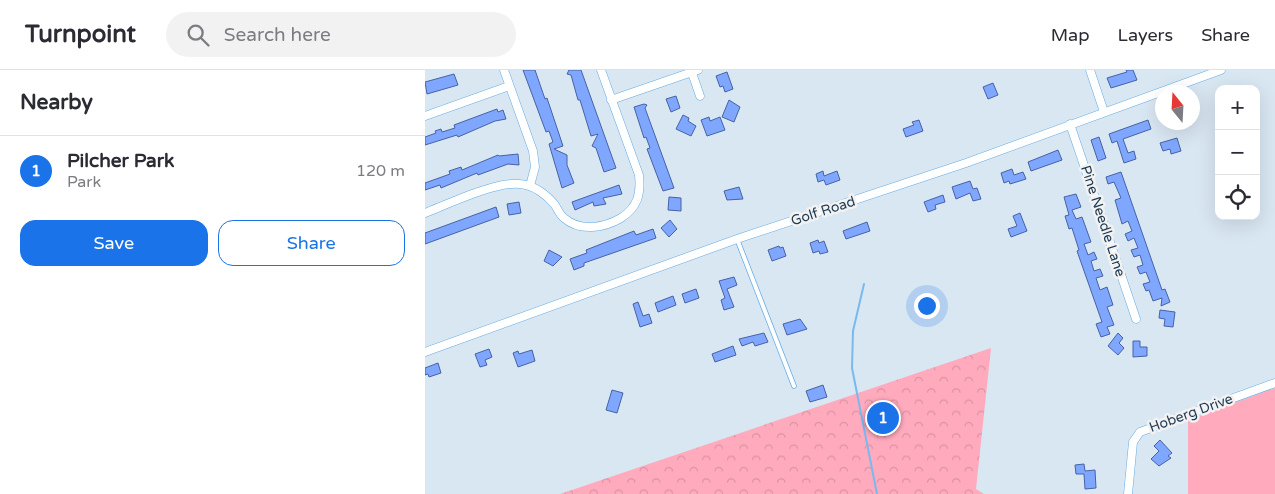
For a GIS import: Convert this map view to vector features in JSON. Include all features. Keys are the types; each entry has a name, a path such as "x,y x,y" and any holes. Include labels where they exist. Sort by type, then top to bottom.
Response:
{"street":[{"path":"504,70 533,151 535,167 530,186"},
{"path":"425,213 505,185 522,184 530,186 546,195 563,217 574,225 599,227 615,221 628,213 637,202 641,189 639,175 601,70"},
{"path":"1090,70 1104,112"},
{"name":"Golf Road","path":"425,352 737,239 966,163 1221,70"},
{"path":"611,100 694,71 700,96"},
{"path":"425,116 509,86"},
{"name":"Pine Needle Lane","path":"1070,124 1136,319"},
{"name":"Hoberg Drive","path":"1128,494 1133,442 1140,432 1275,384"}],"lane":[{"path":"737,239 794,386"}],"green space":[{"path":"991,348 976,489 984,494 560,494"},
{"path":"1275,388 1275,494 1188,494 1188,420"}],"building":[{"path":"523,70 535,70 545,99 547,98 563,146 554,149 567,155 567,165 574,183 562,188 549,144 553,142 549,131 546,132"},
{"path":"569,70 581,70 616,168 604,172 596,148 592,146 598,134 591,136 571,75 567,74"},
{"path":"1126,70 1133,70 1137,80 1111,88 1107,78 1127,72"},
{"path":"727,72 733,89 725,92 723,86 720,87 716,76"},
{"path":"454,74 458,85 427,94 425,82"},
{"path":"993,83 998,95 988,99 983,87"},
{"path":"676,96 680,108 671,112 666,99"},
{"path":"729,100 740,107 734,122 722,117"},
{"path":"647,105 645,108 674,188 663,191 647,149 650,148 646,137 644,138 634,107"},
{"path":"497,109 498,112 503,110 506,119 495,121 458,137 457,135 425,145 425,137 436,133 435,131 441,129 442,132 455,128 454,125"},
{"path":"683,115 689,118 688,121 696,126 691,136 676,129"},
{"path":"709,117 710,121 720,117 725,130 707,136 701,120"},
{"path":"919,120 923,131 906,137 903,129 914,125 912,122"},
{"path":"1148,120 1151,129 1123,139 1128,153 1134,151 1136,159 1124,163 1117,141 1112,143 1109,134"},
{"path":"1099,137 1106,158 1098,161 1091,140"},
{"path":"1177,138 1181,151 1171,154 1170,149 1163,151 1160,143"},
{"path":"1058,150 1062,160 1031,171 1028,162"},
{"path":"518,154 519,165 508,164 478,175 477,173 441,188 440,185 425,190 425,183 450,174 449,171 461,167 462,170 498,155"},
{"path":"1012,169 1014,175 1023,172 1026,179 1010,184 1009,181 1004,183 1001,173"},
{"path":"823,171 824,176 837,171 840,180 826,185 824,180 818,182 816,174"},
{"path":"1121,172 1162,290 1165,289 1170,302 1161,306 1162,298 1153,301 1149,290 1146,291 1143,284 1150,282 1146,272 1140,274 1137,267 1143,265 1140,255 1134,257 1131,250 1138,248 1134,238 1128,241 1125,234 1132,231 1128,221 1122,224 1115,200 1121,198 1114,182 1108,184 1106,177"},
{"path":"970,181 973,189 977,188 981,199 973,201 970,193 956,199 952,187"},
{"path":"619,185 622,194 603,198 606,204 594,206 593,202 575,210 572,202"},
{"path":"739,187 743,199 727,200 724,191"},
{"path":"1076,194 1081,207 1072,210 1076,219 1082,217 1091,242 1084,244 1088,255 1094,252 1097,259 1091,261 1094,271 1100,269 1103,276 1096,278 1100,290 1107,287 1113,305 1107,307 1114,325 1107,327 1110,334 1101,337 1096,324 1102,322 1077,251 1079,250 1072,228 1069,229 1065,216 1069,215 1064,197"},
{"path":"943,195 945,202 935,205 936,209 928,212 924,202"},
{"path":"669,197 681,198 681,211 668,210"},
{"path":"519,202 521,213 509,215 507,204"},
{"path":"496,207 499,217 425,244 425,233"},
{"path":"1020,213 1027,231 1011,237 1008,229 1017,226 1013,216"},
{"path":"670,220 677,229 669,237 661,228"},
{"path":"867,222 870,231 846,239 843,231"},
{"path":"653,229 656,238 584,263 584,266 574,270 570,259 587,253 586,250 634,231 636,235"},
{"path":"818,240 819,243 824,241 828,252 820,254 819,251 813,253 810,243"},
{"path":"779,246 780,248 783,247 786,256 772,261 768,250"},
{"path":"549,250 562,257 553,266 544,261"},
{"path":"734,277 737,285 727,289 734,307 724,310 721,300 725,298 719,281"},
{"path":"696,289 699,298 685,303 682,294"},
{"path":"673,296 676,305 658,312 655,303"},
{"path":"638,302 643,316 649,314 652,323 640,327 633,304"},
{"path":"1160,310 1175,312 1173,327 1164,326 1165,319 1159,318"},
{"path":"800,319 807,329 787,335 783,324"},
{"path":"764,333 768,342 755,346 753,342 742,346 739,339"},
{"path":"1118,333 1123,338 1119,343 1124,348 1118,355 1108,346"},
{"path":"1133,341 1140,341 1140,347 1147,347 1147,356 1133,357"},
{"path":"733,346 736,355 715,362 712,354"},
{"path":"489,349 492,357 485,360 487,365 480,367 475,354"},
{"path":"532,350 535,361 518,367 513,353 518,351 519,354"},
{"path":"438,363 441,373 429,377 428,374 425,375 425,368"},
{"path":"823,385 827,397 810,402 806,391"},
{"path":"612,390 623,393 617,413 606,410"},
{"path":"1160,440 1172,453 1168,456 1171,458 1159,466 1151,459 1159,451 1154,446"},
{"path":"1084,464 1085,471 1095,470 1096,488 1085,489 1084,474 1076,474 1075,465"}],"waterway":[{"path":"864,284 853,331 852,368 877,494"}],"place":[{"name":"Pilcher Park","path":"883,418"}]}
